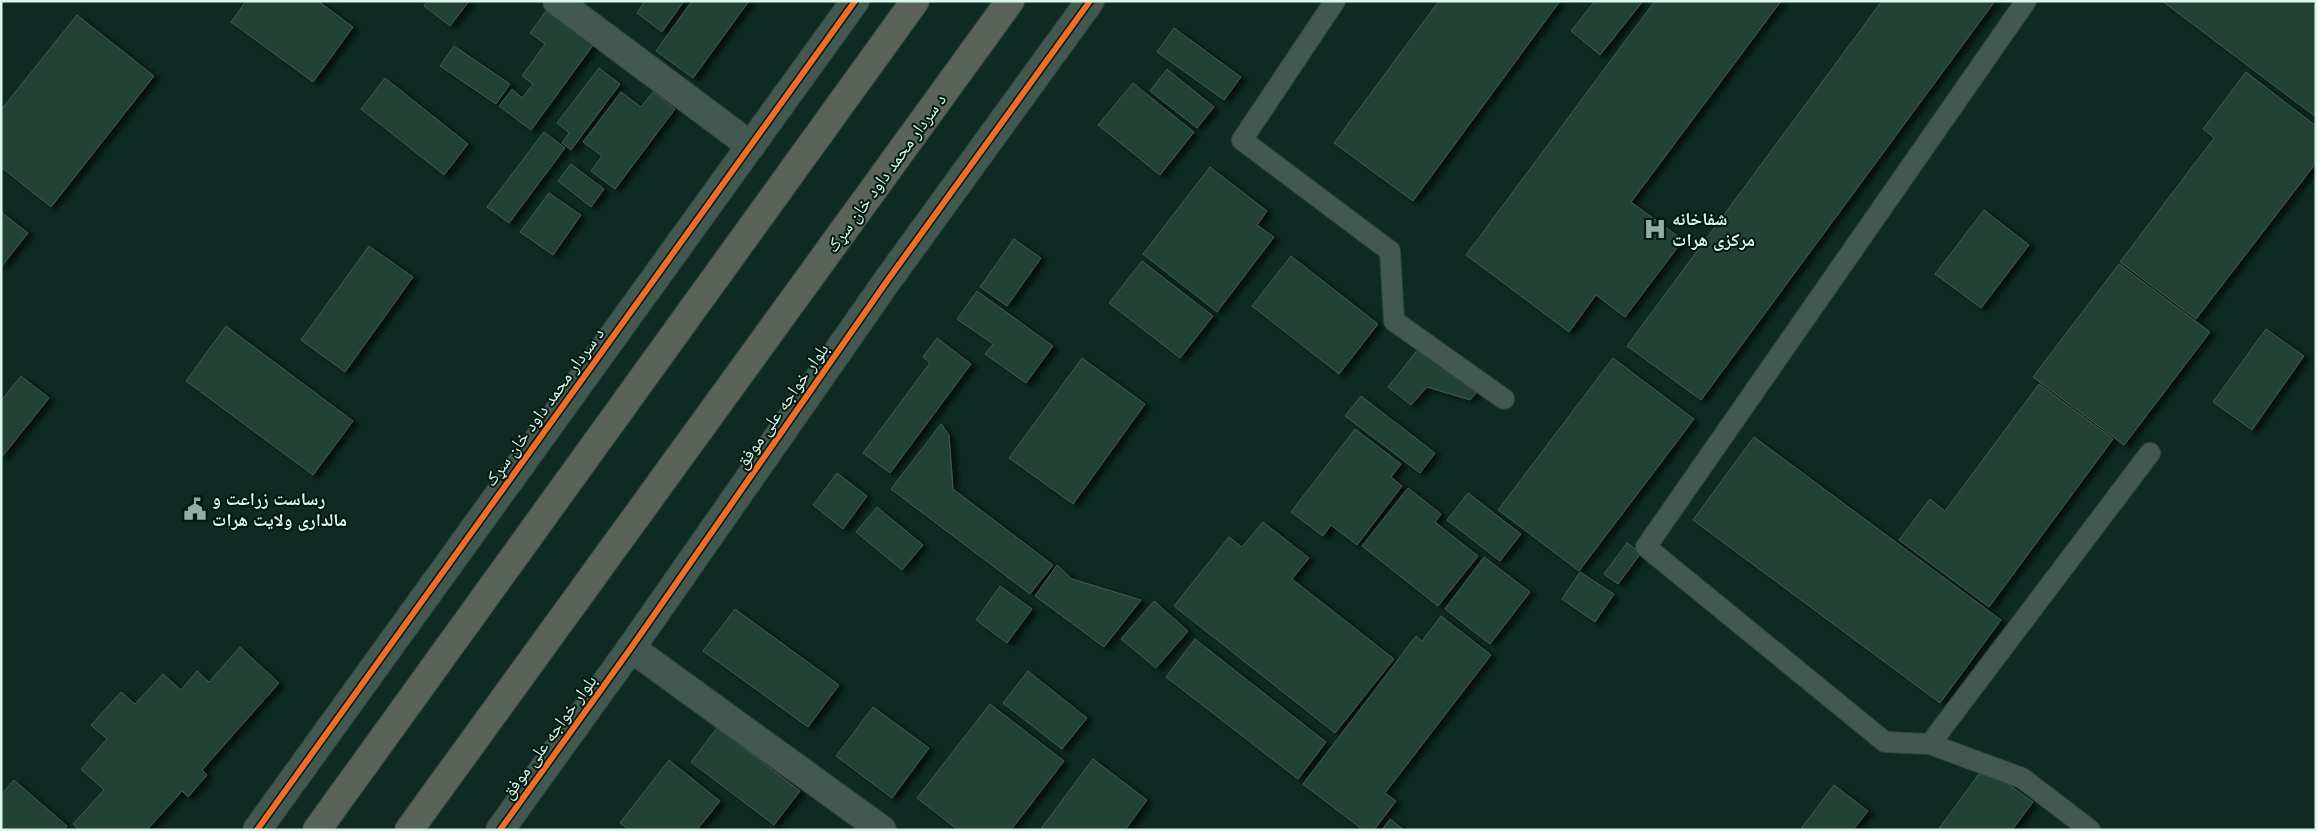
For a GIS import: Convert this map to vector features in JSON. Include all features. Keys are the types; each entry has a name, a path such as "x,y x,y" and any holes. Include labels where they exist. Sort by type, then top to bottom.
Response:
{"highway":[{"path":"317,830 915,1"},
{"name":"د سردار محمد داود خان سړک","path":"409,830 1010,1"}],"street":[{"path":"557,1 751,146"},
{"name":"د سردار محمد داود خان سړک","path":"257,830 855,1"},
{"name":"بلوار خواجه علی موفق","path":"500,830 631,648 887,280 1090,1"},
{"path":"631,648 882,830"}],"lane":[{"path":"1335,1 1242,140 1390,251 1394,321 1504,399"},
{"path":"2026,1 1646,548 1886,742 1930,744 2022,778 2090,830"},
{"path":"1930,744 2150,453"}],"building":[{"path":"246,1 318,1 353,27 313,82 231,22"},
{"path":"427,1 469,1 450,26 424,6"},
{"path":"645,1 684,1 662,32 637,13"},
{"path":"692,1 749,1 693,78 656,51"},
{"path":"1439,1 1560,1 1413,201 1334,143"},
{"path":"1595,1 1643,1 1600,55 1571,31"},
{"path":"1655,1 1781,1 1631,202 1683,240 1625,317 1596,295 1569,332 1466,255"},
{"path":"1882,1 1995,1 1701,400 1627,346"},
{"path":"2162,1 2316,1 2316,117"},
{"path":"552,3 594,44 531,130 499,106 512,89 522,98 533,84 522,76 545,44 530,33"},
{"path":"77,15 154,76 51,207 1,167 1,110"},
{"path":"1174,28 1241,77 1224,100 1157,52"},
{"path":"454,46 510,84 496,104 440,66"},
{"path":"599,68 620,84 571,150 562,143 569,133 557,123"},
{"path":"1167,69 1214,107 1197,128 1150,91"},
{"path":"2246,72 2316,126 2316,163 2196,319 2120,262 2214,138 2203,129"},
{"path":"385,78 468,144 444,175 361,109"},
{"path":"1133,83 1194,132 1160,175 1098,125"},
{"path":"621,92 641,107 653,92 675,109 615,189 591,171 602,156 583,142"},
{"path":"544,132 565,148 509,223 487,207"},
{"path":"571,164 604,189 591,207 558,181"},
{"path":"1210,167 1267,211 1257,225 1274,237 1217,312 1143,254"},
{"path":"549,193 581,215 553,255 520,232"},
{"path":"1984,210 2029,245 1981,308 1935,274"},
{"path":"1,212 28,233 1,267"},
{"path":"1014,239 1041,258 1007,306 980,287"},
{"path":"369,246 413,277 345,372 301,340"},
{"path":"1291,256 1378,324 1339,374 1252,306"},
{"path":"1142,261 1213,316 1180,358 1109,303"},
{"path":"2119,264 2210,332 2124,445 2033,377"},
{"path":"977,291 1053,346 1026,383 985,354 993,344 957,319"},
{"path":"226,326 353,421 313,475 186,381"},
{"path":"2266,329 2304,356 2252,430 2213,402"},
{"path":"937,338 971,364 890,473 863,453 930,363 923,357"},
{"path":"1419,348 1476,393 1470,400 1427,387 1411,405 1388,387"},
{"path":"1082,358 1145,404 1073,504 1009,458"},
{"path":"1613,358 1694,419 1579,571 1498,510"},
{"path":"21,376 49,398 1,458 1,401"},
{"path":"2039,384 2113,439 1989,607 1899,540 1930,499 1945,511"},
{"path":"1361,396 1435,453 1420,473 1345,416"},
{"path":"941,424 949,435 953,489 1053,565 1030,594 891,489"},
{"path":"1355,429 1401,464 1391,477 1402,486 1357,545 1331,525 1323,536 1291,512"},
{"path":"1754,437 2001,620 1940,703 1693,520"},
{"path":"837,473 867,496 843,529 813,505"},
{"path":"1408,488 1441,514 1435,522 1478,556 1438,606 1362,546"},
{"path":"1468,493 1521,534 1500,561 1447,520"},
{"path":"877,507 923,545 902,570 856,532"},
{"path":"1263,522 1309,558 1292,579 1394,659 1335,733 1174,606 1229,537 1242,547"},
{"path":"1627,543 1641,553 1618,584 1604,574"},
{"path":"1484,557 1530,592 1490,644 1445,609"},
{"path":"1057,565 1072,579 1141,600 1104,647 1035,596"},
{"path":"1580,572 1614,594 1595,622 1562,599"},
{"path":"1000,586 1032,609 1007,643 976,620"},
{"path":"1154,601 1188,631 1156,668 1121,639"},
{"path":"735,609 839,685 808,727 703,651"},
{"path":"1441,616 1491,655 1385,793 1396,801 1374,830 1363,830 1303,784 1416,636 1422,641"},
{"path":"1195,639 1326,742 1298,779 1166,677"},
{"path":"240,647 279,683 202,770 207,775 188,797 182,791 147,830 80,830 73,824 104,790 81,769 107,739 91,725 121,692 135,704 163,674 181,690 197,671 209,682"},
{"path":"1028,671 1087,718 1062,749 1003,703"},
{"path":"990,704 1064,761 1011,830 958,830 917,798"},
{"path":"873,707 929,748 892,798 836,756"},
{"path":"717,728 800,791 774,825 691,762"},
{"path":"1093,759 1147,800 1125,830 1040,830"},
{"path":"669,760 720,801 697,830 629,830 620,823"},
{"path":"1984,767 2033,802 2012,830 1938,830"},
{"path":"14,780 67,826 64,830 1,830 1,795"},
{"path":"1834,785 1868,811 1853,830 1800,830"},
{"path":"1390,819 1404,830 1382,830"}],"cycle path":[{"path":"257,830 855,1"},
{"path":"500,830 631,648 887,281 1090,1"}],"place":[{"name":"شفاخانه مرکزی هرات","path":"1655,229"},
{"name":"رساست زراعت و مالداری ولایت هرات","path":"195,509"}]}
